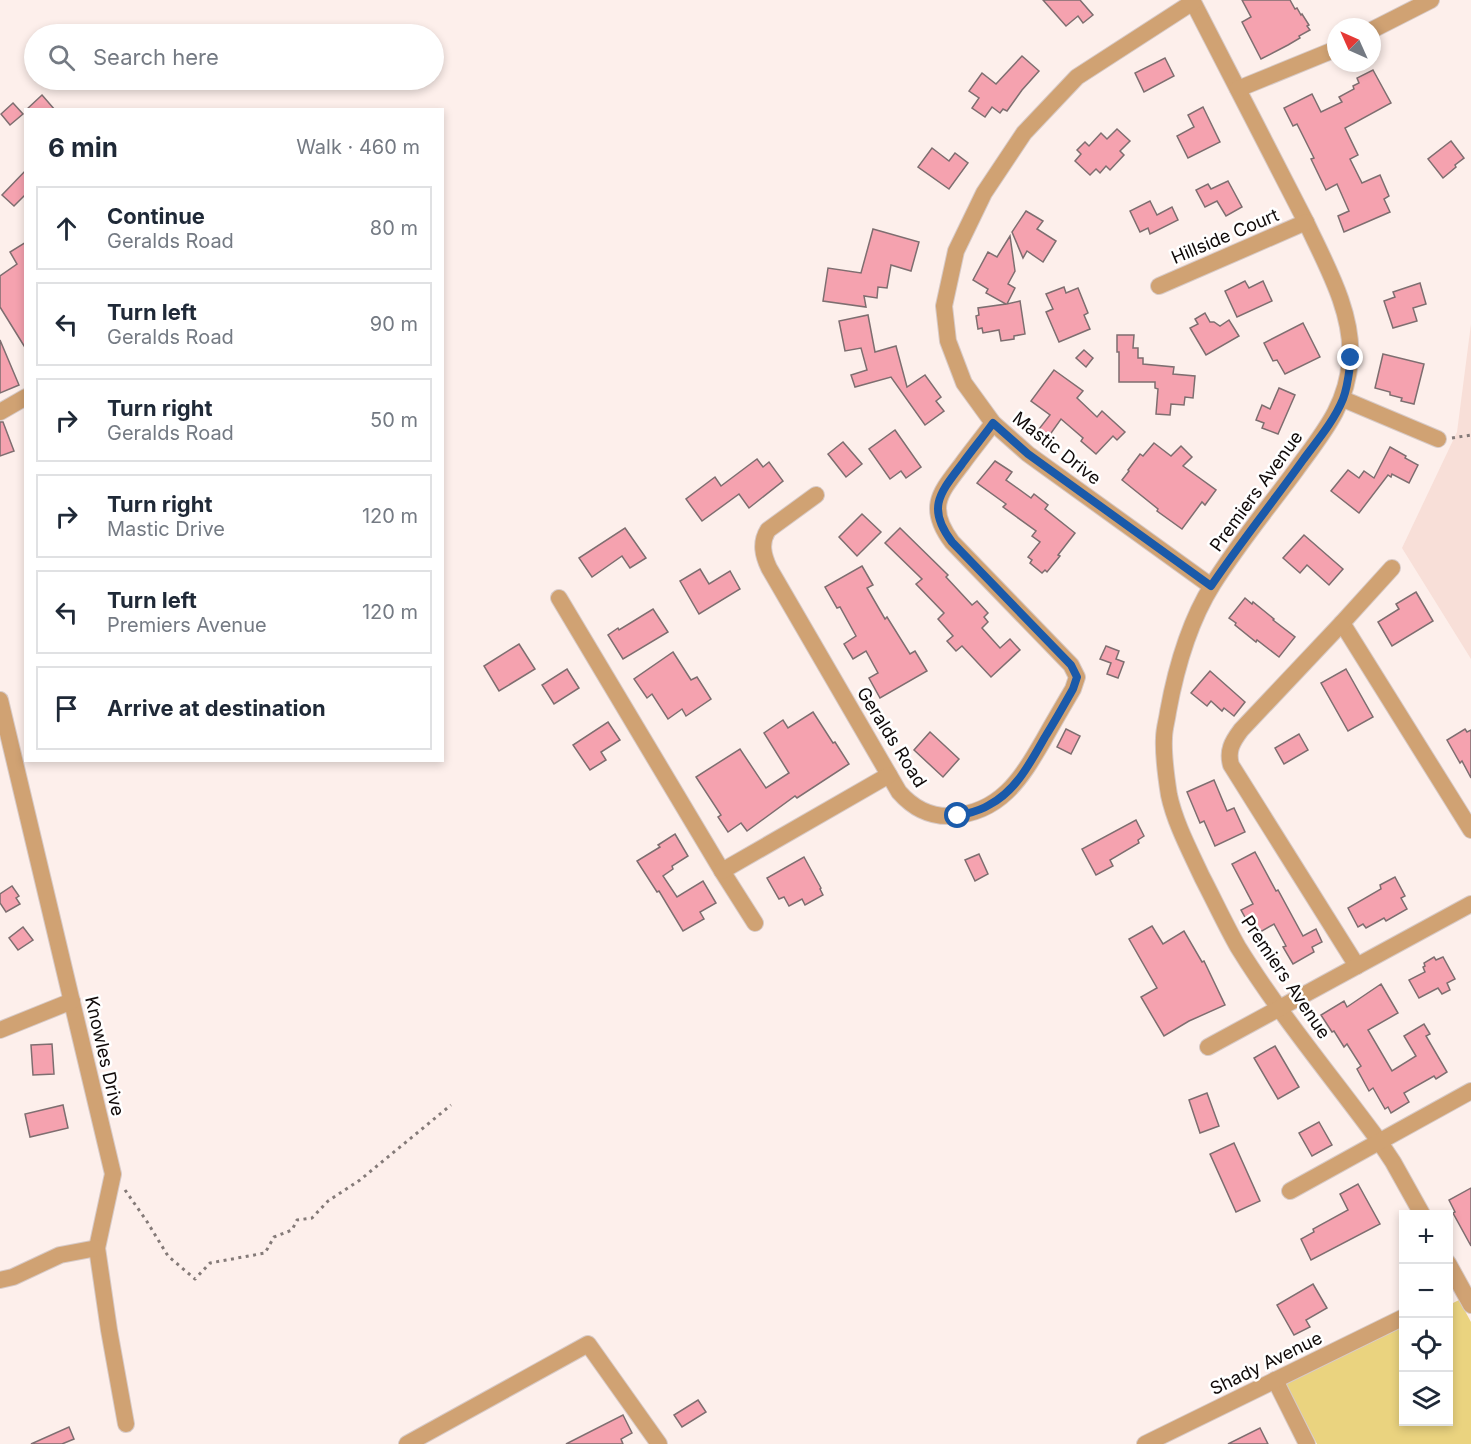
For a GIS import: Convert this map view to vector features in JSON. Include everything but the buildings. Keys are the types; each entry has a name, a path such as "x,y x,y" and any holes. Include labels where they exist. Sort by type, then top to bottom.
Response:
{"street":[{"path":"1381,24 1409,5 1431,0"},
{"name":"Premiers Avenue","path":"1192,1 1306,222 1340,297 1350,336 1351,358 1343,399 1330,422 1211,586 1187,638 1173,688 1164,736 1164,758 1170,797 1187,846 1237,944 1280,1008 1379,1141 1419,1210"},
{"name":"Mastic Drive","path":"1192,1 1077,77 1023,133 984,193 956,251 944,306 948,341 964,383 993,423 1028,454 1211,586"},
{"path":"1238,89 1327,53"},
{"name":"Hillside Court","path":"1159,286 1306,222"},
{"path":"0,411 24,398"},
{"path":"1343,399 1438,439"},
{"name":"Geralds Road","path":"816,495 768,530 763,537 764,557 769,568 898,792 908,802 929,814 958,816 979,811 1003,796 1021,776 1062,708 1077,677 1071,665 952,542 939,519 939,502 943,489 993,423"},
{"path":"1357,966 1228,757 1229,748 1241,730 1392,568"},
{"path":"560,598 755,923"},
{"path":"1342,623 1471,830"},
{"name":"Knowles Drive","path":"0,700 114,1174 97,1248 126,1424"},
{"path":"722,871 888,775"},
{"path":"1208,1047 1471,904"},
{"path":"0,1030 72,1001"},
{"path":"1290,1191 1471,1091"},
{"path":"0,1280 13,1277 60,1255 97,1248"},
{"path":"1449,1264 1471,1305"},
{"name":"Shady Avenue","path":"1145,1444 1402,1318"},
{"path":"407,1444 588,1344 659,1444"},
{"path":"1275,1380 1307,1444"}],"path":[{"path":"114,1174 168,1256 195,1279 210,1263 265,1253 274,1237 292,1230 297,1220 312,1218 328,1201 360,1180 452,1105"}],"shaded area":[{"path":"1471,324 1471,659 1402,548 1457,432"},
{"path":"1459,1300 1471,1322 1471,1444 1317,1444 1286,1384 1399,1329 1399,1426 1453,1426 1453,1303"}],"route":[{"path":"958,816 979,811 1003,796 1011,788 1028,766 1073,689 1077,677 1071,665 952,542 939,519 939,502 943,489 993,423 1028,454 1211,586 1330,422 1343,399 1351,358"}]}
